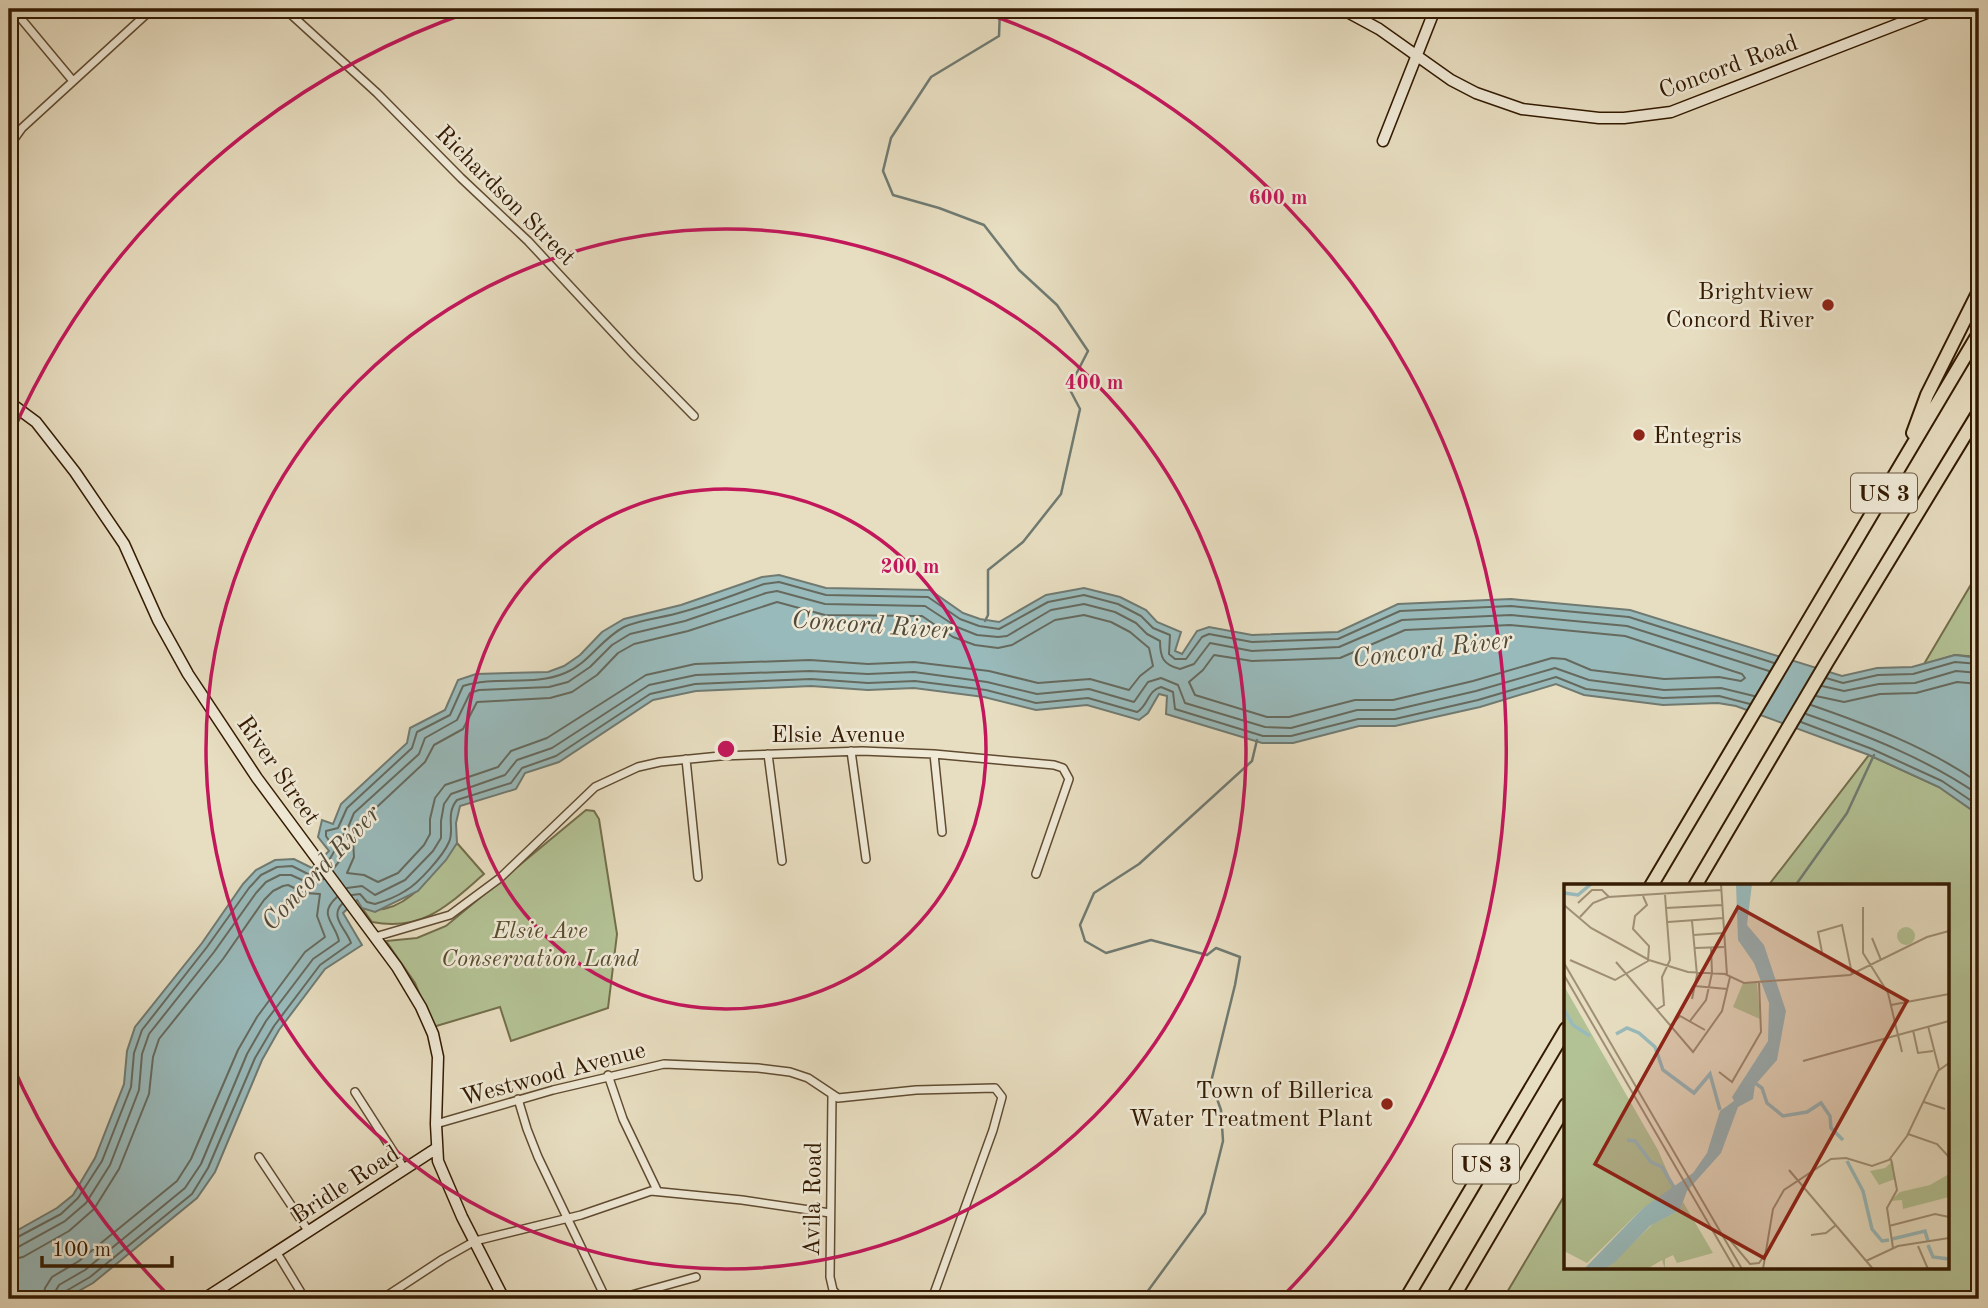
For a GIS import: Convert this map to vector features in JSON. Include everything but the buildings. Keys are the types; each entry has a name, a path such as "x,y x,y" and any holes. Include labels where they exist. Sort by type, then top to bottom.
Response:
{"highway":[{"path":"1902,464 1927,395 1979,291"},
{"name":"US 3","path":"1652,884 1979,333"},
{"name":"US 3","path":"1696,884 1979,412"},
{"name":"US 3","path":"1406,1299 1564,1032"},
{"name":"US 3","path":"1452,1299 1564,1108"}],"main road":[{"name":"Concord Road","path":"1342,9 1379,29 1463,87 1508,105 1581,117 1624,118 1691,105 1937,9"},
{"path":"1383,141 1392,111 1417,56 1434,9"},
{"name":"River Street","path":"9,402 36,422 56,446 124,544 158,620 188,674 257,778 412,991 433,1034 439,1068 436,1124 437,1148 443,1175 504,1299"},
{"name":"Bridle Road","path":"204,1299 437,1148"}],"street":[{"path":"13,9 73,81"},
{"path":"9,146 22,128 152,9"},
{"name":"Richardson Street","path":"285,9 377,93 528,241 694,416"},
{"path":"9,425 21,410"},
{"path":"850,751 866,859"},
{"name":"Elsie Avenue","path":"375,937 450,915 467,904 500,878 595,787 638,767 686,759 850,751 934,754 1044,763 1063,768 1069,779 1036,874"},
{"path":"768,754 782,862"},
{"path":"934,754 942,832"},
{"path":"686,759 698,877"},
{"name":"Westwood Avenue","path":"436,1124 608,1075 664,1064 758,1068 802,1076 832,1095"},
{"path":"608,1075 623,1119 657,1190"},
{"path":"832,1095 846,1098 916,1090 990,1086 998,1088 1002,1097 993,1130 932,1299"},
{"path":"355,1091 405,1170"},
{"name":"Avila Road","path":"832,1095 830,1282 841,1299"},
{"path":"519,1099 538,1157 606,1299"},
{"path":"259,1157 309,1232"},
{"path":"382,1299 475,1241 569,1218 657,1190 830,1213"},
{"path":"277,1253 305,1299"},
{"path":"617,1299 696,1277"}],"green space":[{"path":"1979,571 1979,657 1955,655 1924,664"},
{"path":"1869,755 1939,787 1979,815 1979,1299 1503,1299 1564,1196 1564,1270 1950,1270 1950,884 1770,884"},
{"name":"Elsie Ave Conservation Land","path":"586,810 594,811 599,819 617,934 608,1008 511,1041 500,1007 433,1027 415,983 386,941 417,938 446,926"},
{"name":"Elsie Ave Conservation Land","path":"457,843 484,874 446,905 420,919 390,924 372,922 362,908 377,910 405,900 428,879"}],"water":[{"name":"Concord River","path":"779,575 826,588 930,590 963,613 999,622 1046,595 1084,588 1120,597 1146,610 1157,622 1181,632 1175,651 1182,654 1197,631 1209,627 1252,635 1338,632 1398,604 1511,599 1630,610 1842,676 1877,668 1912,667 1955,655 1979,658 1979,815 1939,787 1869,755 1736,706 1718,703 1663,705 1584,695 1556,684 1480,707 1395,726 1359,726 1293,743 1262,743 1166,714 1167,696 1159,694 1148,713 1139,720 1087,705 1036,710 984,697 914,688 868,690 811,686 696,691 653,700 559,762 525,773 516,789 460,806 456,823 457,843 446,860 418,891 375,912 362,908 357,900 343,913 362,945 325,969 279,1030 262,1060 215,1172 197,1198 93,1283 66,1298 9,1299 9,1235 57,1208 73,1195 95,1158 124,1084 127,1051 135,1027 256,870 275,860 294,859 312,868 329,851 318,837 322,820 333,824 341,804 407,743 410,728 445,710 458,680 476,674 548,672 564,666 580,655 602,632 624,619 681,605 762,577"}],"waterway":[{"path":"985,621 988,615 988,570 1023,542 1061,494 1080,409 1069,388 1088,351 1057,305 1019,270 984,225 893,195 883,171 891,138 931,77 999,36 1000,9"},
{"path":"1142,1299 1205,1213 1223,1141 1221,1110 1211,1082 1240,957 1216,948 1207,955 1151,940 1106,953 1085,941 1080,925 1094,893 1139,864 1252,761 1257,740"},
{"path":"1796,884 1847,813 1874,755"}],"place":[{"name":"Brightview Concord River","path":"1828,305"},
{"name":"Entegris","path":"1639,435"},
{"name":"Town of Billerica Water Treatment Plant","path":"1387,1104"}]}
